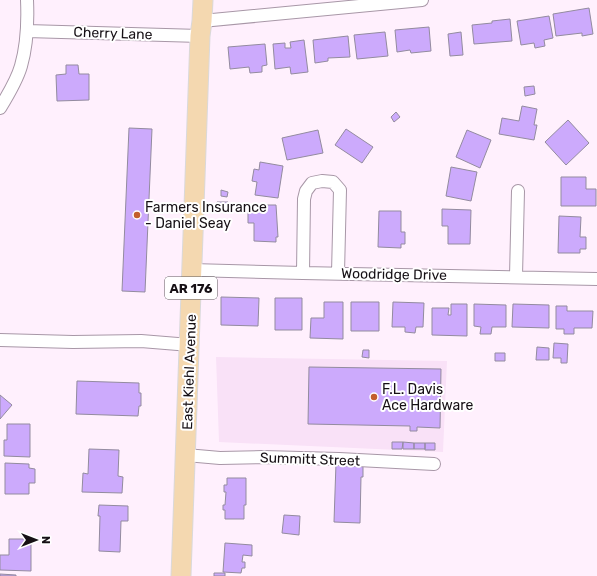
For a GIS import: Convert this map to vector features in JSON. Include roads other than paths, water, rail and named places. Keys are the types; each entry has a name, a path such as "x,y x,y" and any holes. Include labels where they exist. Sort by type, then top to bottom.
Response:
{"main road":[{"name":"East Kiehl Avenue","path":"181,576 203,0"}],"street":[{"path":"0,108 21,66 27,31 27,0"},
{"name":"Cherry Lane","path":"27,31 201,28 228,19 327,4 422,0"},
{"path":"303,273 304,199 306,191 312,183 322,181 333,182 340,190 338,274"},
{"path":"516,276 518,191"},
{"name":"Woodridge Drive","path":"192,270 597,278"},
{"path":"0,340 73,342 141,341 190,345"},
{"name":"Summitt Street","path":"186,455 220,458 263,457 339,459 434,464"}],"place":[{"name":"Farmers Insurance - Daniel Seay","path":"137,215"},
{"name":"F.L. Davis Ace Hardware","path":"374,397"}]}
